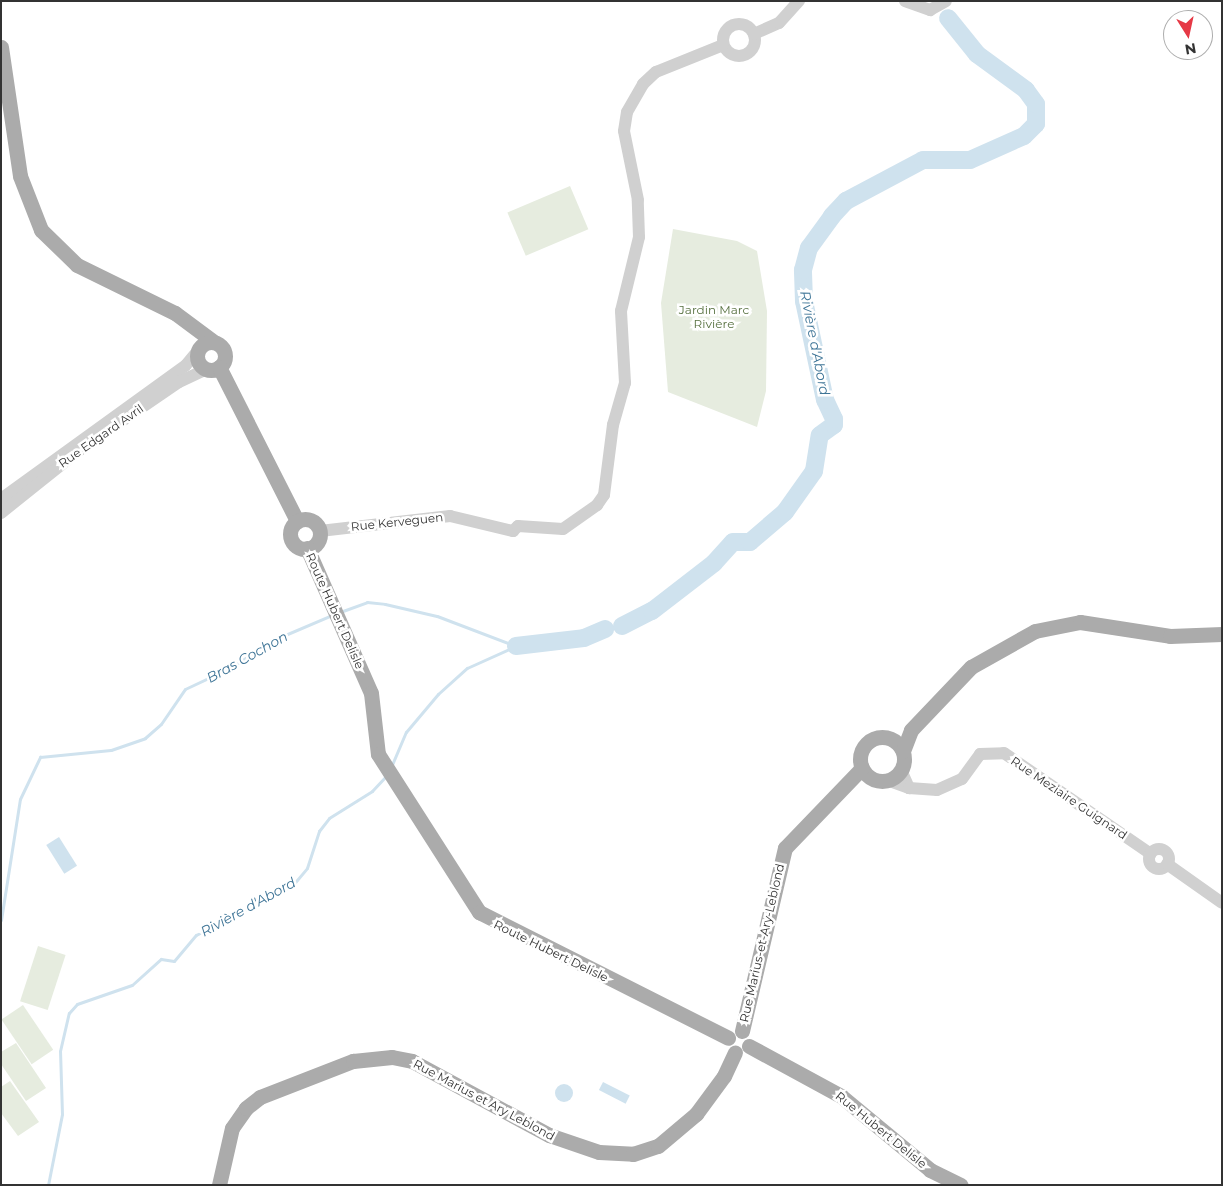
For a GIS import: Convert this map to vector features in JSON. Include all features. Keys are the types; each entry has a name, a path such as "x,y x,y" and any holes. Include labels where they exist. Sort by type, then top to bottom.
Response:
{"main road":[{"path":"1,47 18,168 41,230 77,265 185,319 214,342 198,350"},
{"name":"Route Hubert Delisle","path":"185,319 198,350 198,361 213,368 297,521 291,538 307,548 371,693 381,761 471,903 488,920 728,1038"},
{"name":"Route Hubert Delisle","path":"213,368 224,355 214,342"},
{"path":"297,521 311,520 320,531"},
{"name":"Route Hubert Delisle","path":"307,548 316,544 320,531"},
{"path":"911,730 890,738 867,743 861,752 867,773 887,780 901,770 903,751 911,730 971,667 1035,631 1080,622 1170,636 1222,634"},
{"path":"890,738 903,751"},
{"name":"Rue Marius-et-Ary-Leblond","path":"742,1031 785,848 842,789 867,773"},
{"path":"742,1031 749,1036 749,1046 735,1052 728,1038 742,1031"},
{"name":"Rue Hubert Delisle","path":"749,1046 841,1096 904,1150 961,1185"},
{"name":"Rue Marius et Ary Leblond","path":"219,1185 232,1128 246,1108 260,1097 353,1062 392,1057 412,1061 549,1135 599,1152 633,1154 658,1146 696,1114 720,1082 735,1052"}],"street":[{"path":"754,34 779,24 799,1"},
{"path":"905,1 930,10 946,1"},
{"path":"735,24 748,27 754,34 755,44 746,55 730,54 723,45 723,34 735,24"},
{"name":"Rue Kerveguen","path":"320,531 450,516 513,531 518,526 563,529 597,505 604,495 613,425 625,383 621,311 639,220 624,131 627,112 643,84 672,64 723,45"},
{"name":"Rue Edgard Avril","path":"1,499 186,365 198,350"},
{"name":"Rue Edgard Avril","path":"1,513 81,448 179,382 213,368"},
{"name":"Rue Meziaire Guignard","path":"887,780 909,788 947,788 962,779 980,754 1004,753 1152,854 1153,867 1162,869 1167,864 1222,903"},
{"path":"901,770 909,788"}],"green space":[{"path":"570,186 588,229 526,256 507,213"},
{"name":"Jardin Marc Rivière","path":"673,229 737,241 757,251 767,311 766,391 757,427 668,392 661,303"},
{"path":"38,946 66,955 48,1010 20,1001"},
{"path":"23,1005 53,1050 32,1064 1,1020"},
{"path":"16,1043 46,1088 26,1101 1,1064 1,1052"},
{"path":"10,1081 39,1122 18,1136 1,1113 1,1087"}],"water":[{"path":"59,837 77,866 64,874 46,845"},
{"path":"603,1082 630,1096 626,1104 599,1090"},
{"path":"564,1084 570,1087 573,1093 570,1099 564,1102 558,1099 555,1093 558,1087"}],"waterway":[{"name":"Rivière d'Abord","path":"622,626 652,611 714,563 733,542 750,542 785,512 814,471 820,435 834,425 834,419 825,400 804,301 803,270 809,248 832,216 846,201 923,160 970,160 1024,136 1036,124 1036,104 1026,90 977,54 948,18"},
{"name":"Bras Cochon","path":"340,612 367,602 385,604 437,616 516,646"},
{"name":"Bras Cochon","path":"1,920 20,799 40,757 111,750 145,738 161,724 185,689 232,667 271,641 332,615"},
{"name":"Rivière d'Abord","path":"516,646 584,638 605,629"},
{"name":"Rivière d'Abord","path":"391,767 406,732 438,694 467,668 516,646"},
{"name":"Rivière d'Abord","path":"48,1185 62,1114 60,1051 69,1013 77,1004 132,985 161,959 174,961 196,935 292,886 307,868 319,831 329,818 372,791 387,775"}]}
